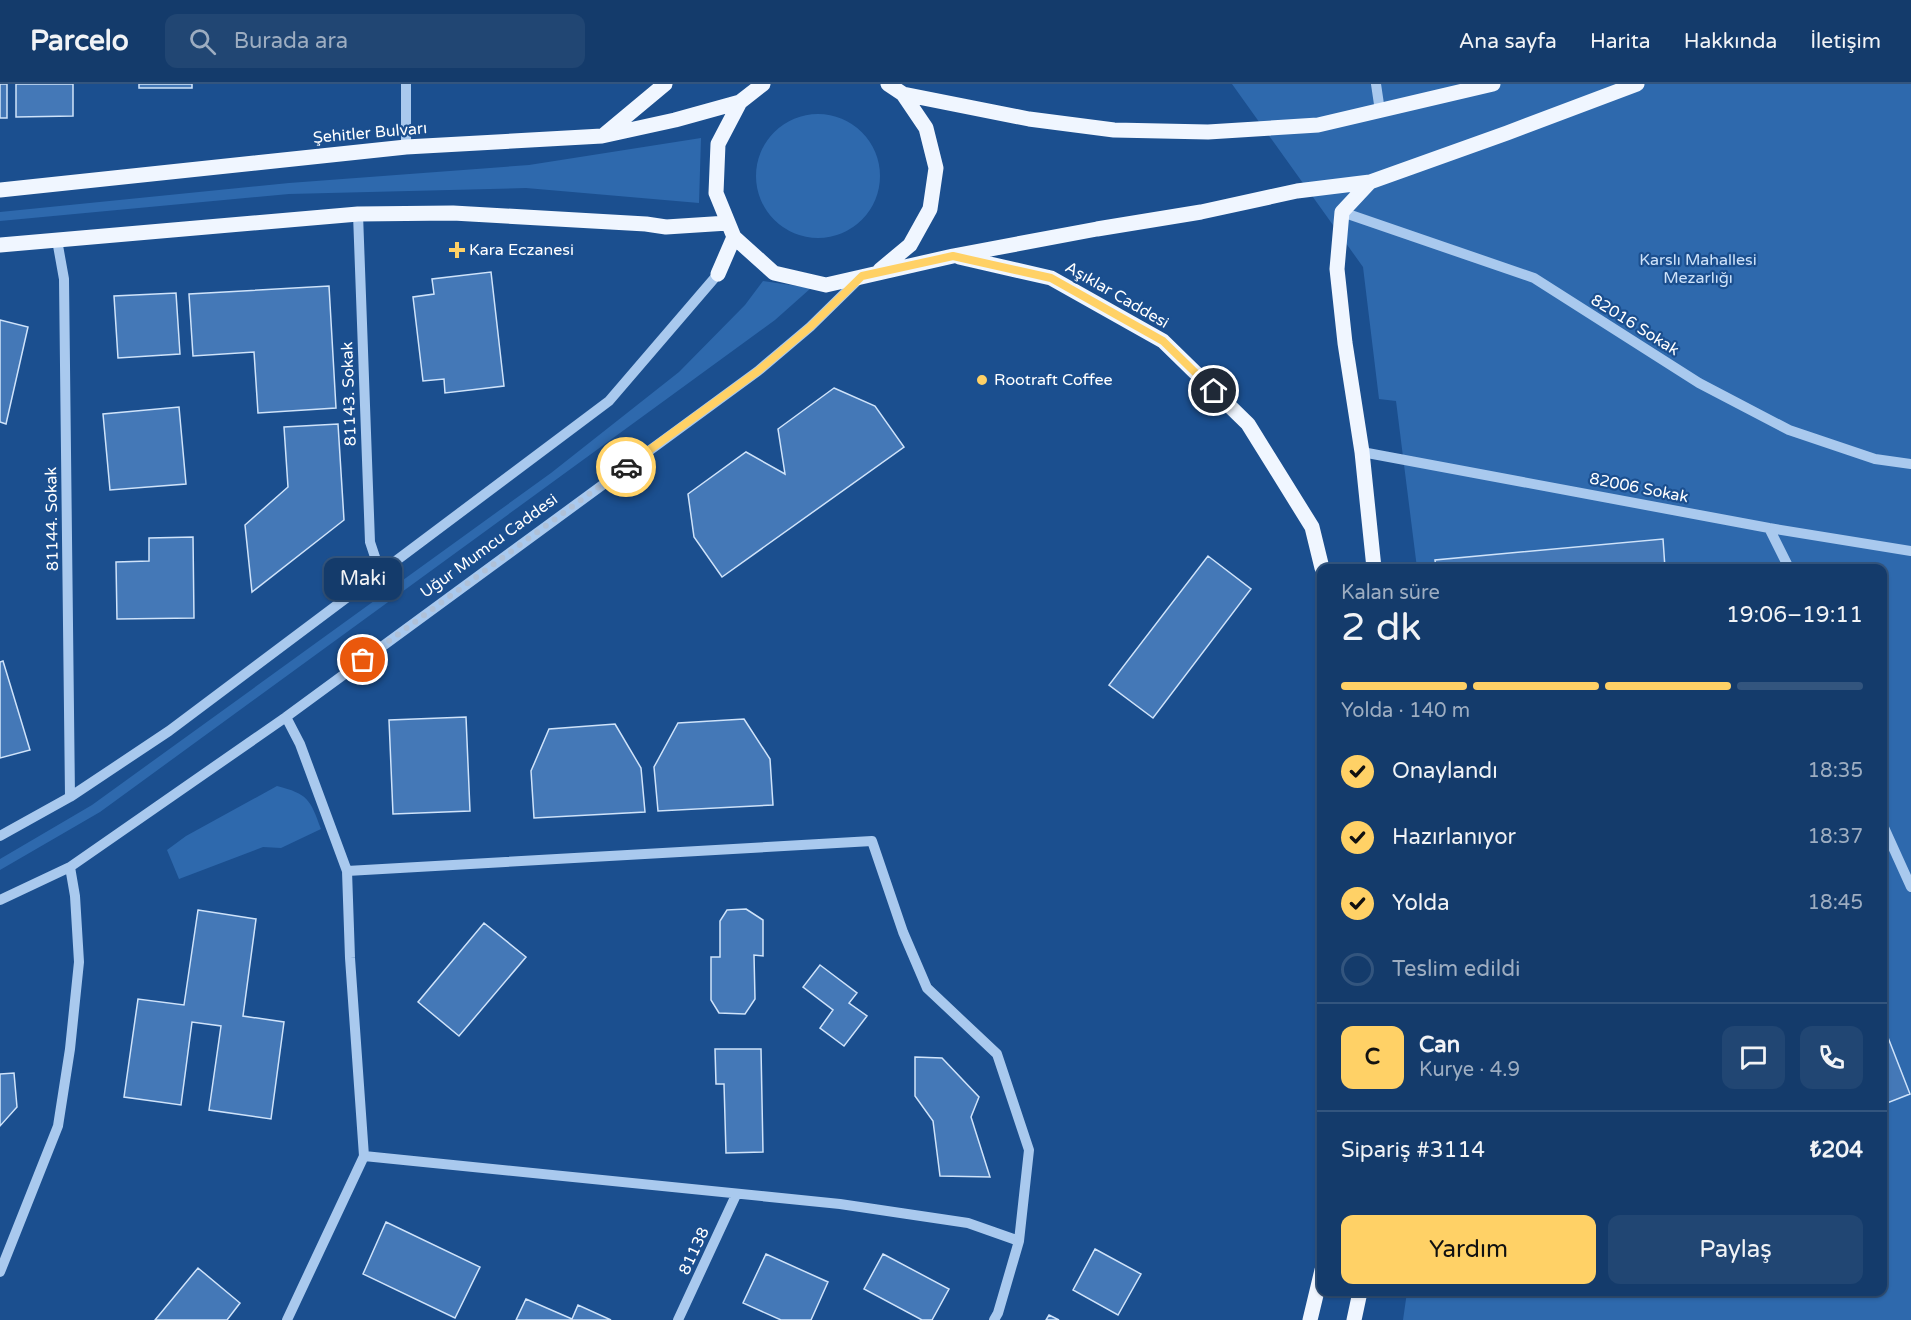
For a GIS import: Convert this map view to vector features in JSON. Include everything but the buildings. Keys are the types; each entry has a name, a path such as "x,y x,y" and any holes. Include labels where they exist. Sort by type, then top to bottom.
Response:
{"main road":[{"path":"602,136 664,84"},
{"path":"894,87 953,105 1029,119 1114,130 1208,132 1318,125 1492,84"},
{"path":"757,86 740,102 718,144 716,193 731,230 774,273 826,285 878,271 953,256 1201,212 1297,191 1370,182 1637,84"},
{"path":"878,271 910,245 930,209 936,168 926,128 894,87"},
{"name":"Şehitler Bulvarı","path":"0,190 406,147 602,136 675,120 740,102"},
{"path":"1370,182 1342,212 1337,269 1345,343 1362,452 1374,564"},
{"path":"0,245 358,214 453,213 731,230"},
{"path":"718,274 731,230"},
{"name":"Aşıklar Caddesi","path":"953,256 1051,278 1163,341 1248,424 1312,527 1321,564"},
{"path":"1310,1320 1317,1291"},
{"path":"1354,1320 1359,1296"}],"street":[{"path":"406,84 406,147"},
{"path":"1376,84 1380,111"},
{"name":"82016 Sokak","path":"1342,212 1534,278 1699,383 1789,430 1875,459 1911,464"},
{"name":"81143. Sokak","path":"358,214 370,542 380,572"},
{"name":"81144. Sokak","path":"57,240 64,279 70,797"},
{"path":"0,836 70,797 169,731 609,401 718,274"},
{"name":"Uğur Mumcu Caddesi","path":"0,900 70,867 286,717 758,371 810,327 862,276"},
{"name":"82006 Sokak","path":"1362,452 1769,528 1911,551"},
{"path":"1769,528 1787,564"},
{"path":"286,717 300,744 347,871 350,957 364,1156 287,1320"},
{"path":"1887,833 1911,887"},
{"path":"347,871 872,841 903,932 927,988 997,1054 1029,1150 1019,1241 994,1320"},
{"path":"0,1272 58,1126 70,1049 79,962 75,896 70,867"},
{"path":"364,1156 840,1204 968,1223 1019,1241"},
{"name":"81138","path":"678,1320 736,1195"}],"green space":[{"name":"Karslı Mahallesi Mezarlığı","path":"1232,84 1911,84 1911,1320 1403,1320 1406,1296 1887,1296 1887,564 1416,564 1396,401 1379,399 1363,267"},
{"path":"818,114 842,119 862,132 875,152 880,176 875,200 862,220 842,233 818,238 794,233 774,220 761,200 756,176 761,152 774,132 794,119"},
{"path":"701,138 699,203 526,188 289,194 0,221 0,212 289,183 529,165"},
{"path":"763,281 811,288 775,320 100,812 0,870 0,859 92,805 551,473 679,372 745,305"},
{"path":"277,786 302,795 314,811 321,829 281,848 263,847 179,879 167,850 186,836"}],"way so far":[{"path":"363,660 626,467"}],"place":[{"name":"Kara Eczanesi","path":"457,250"},
{"name":"Rootraft Coffee","path":"982,380"},
{"name":"Maki","path":"363,660"}],"route":[{"path":"626,467 758,371 810,327 862,276 953,256 1051,278 1163,341 1214,391"}]}
